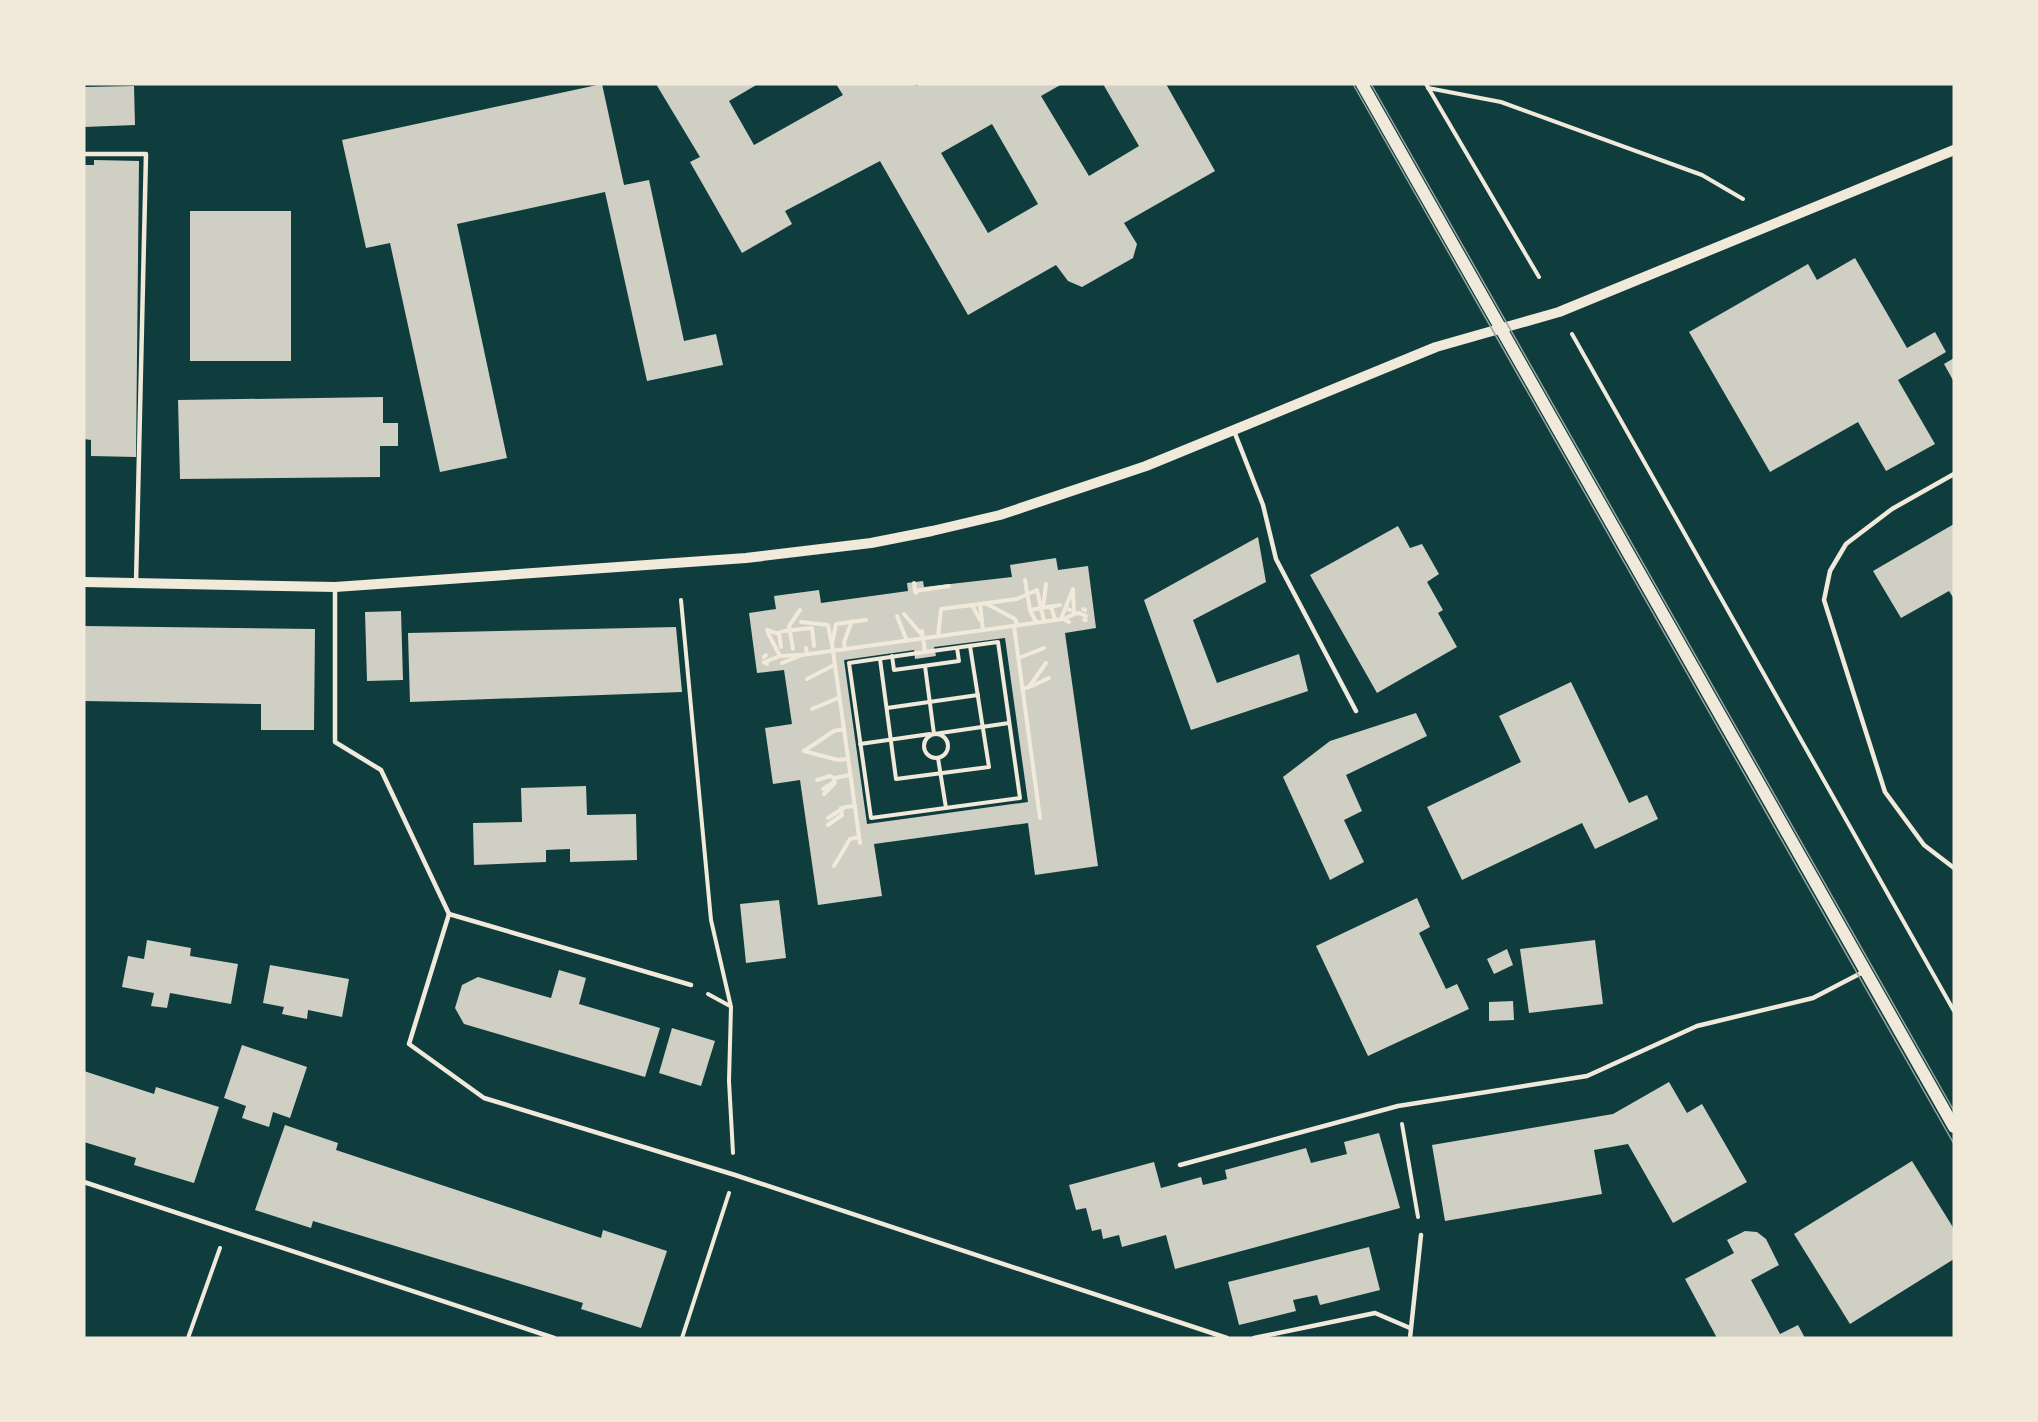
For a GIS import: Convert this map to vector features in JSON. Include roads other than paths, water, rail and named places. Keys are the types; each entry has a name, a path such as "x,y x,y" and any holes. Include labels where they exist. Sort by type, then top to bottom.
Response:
{"main road":[{"path":"1362,84 1954,1127"}],"street":[{"path":"84,582 335,587 746,558 871,543 1000,515 1146,466 1437,347 1559,312 1954,150"}],"lane":[{"path":"84,154 146,154 136,583"},
{"path":"1234,431 1263,505 1276,559 1356,711"},
{"path":"1954,474 1892,509 1846,544 1830,571 1824,600 1885,792 1924,845 1954,868"},
{"path":"335,587 335,742 381,770 448,914 409,1044 484,1098 735,1175 1227,1338"},
{"path":"448,914 691,985"},
{"path":"1180,1165 1398,1106 1587,1076 1697,1026 1813,998 1865,971"},
{"path":"84,1182 554,1338"},
{"path":"1410,1338 1421,1235"},
{"path":"1254,1338 1375,1313 1410,1328"}],"tram line":[{"path":"1353,84 1954,1144"},
{"path":"1371,84 1954,1111"}]}
